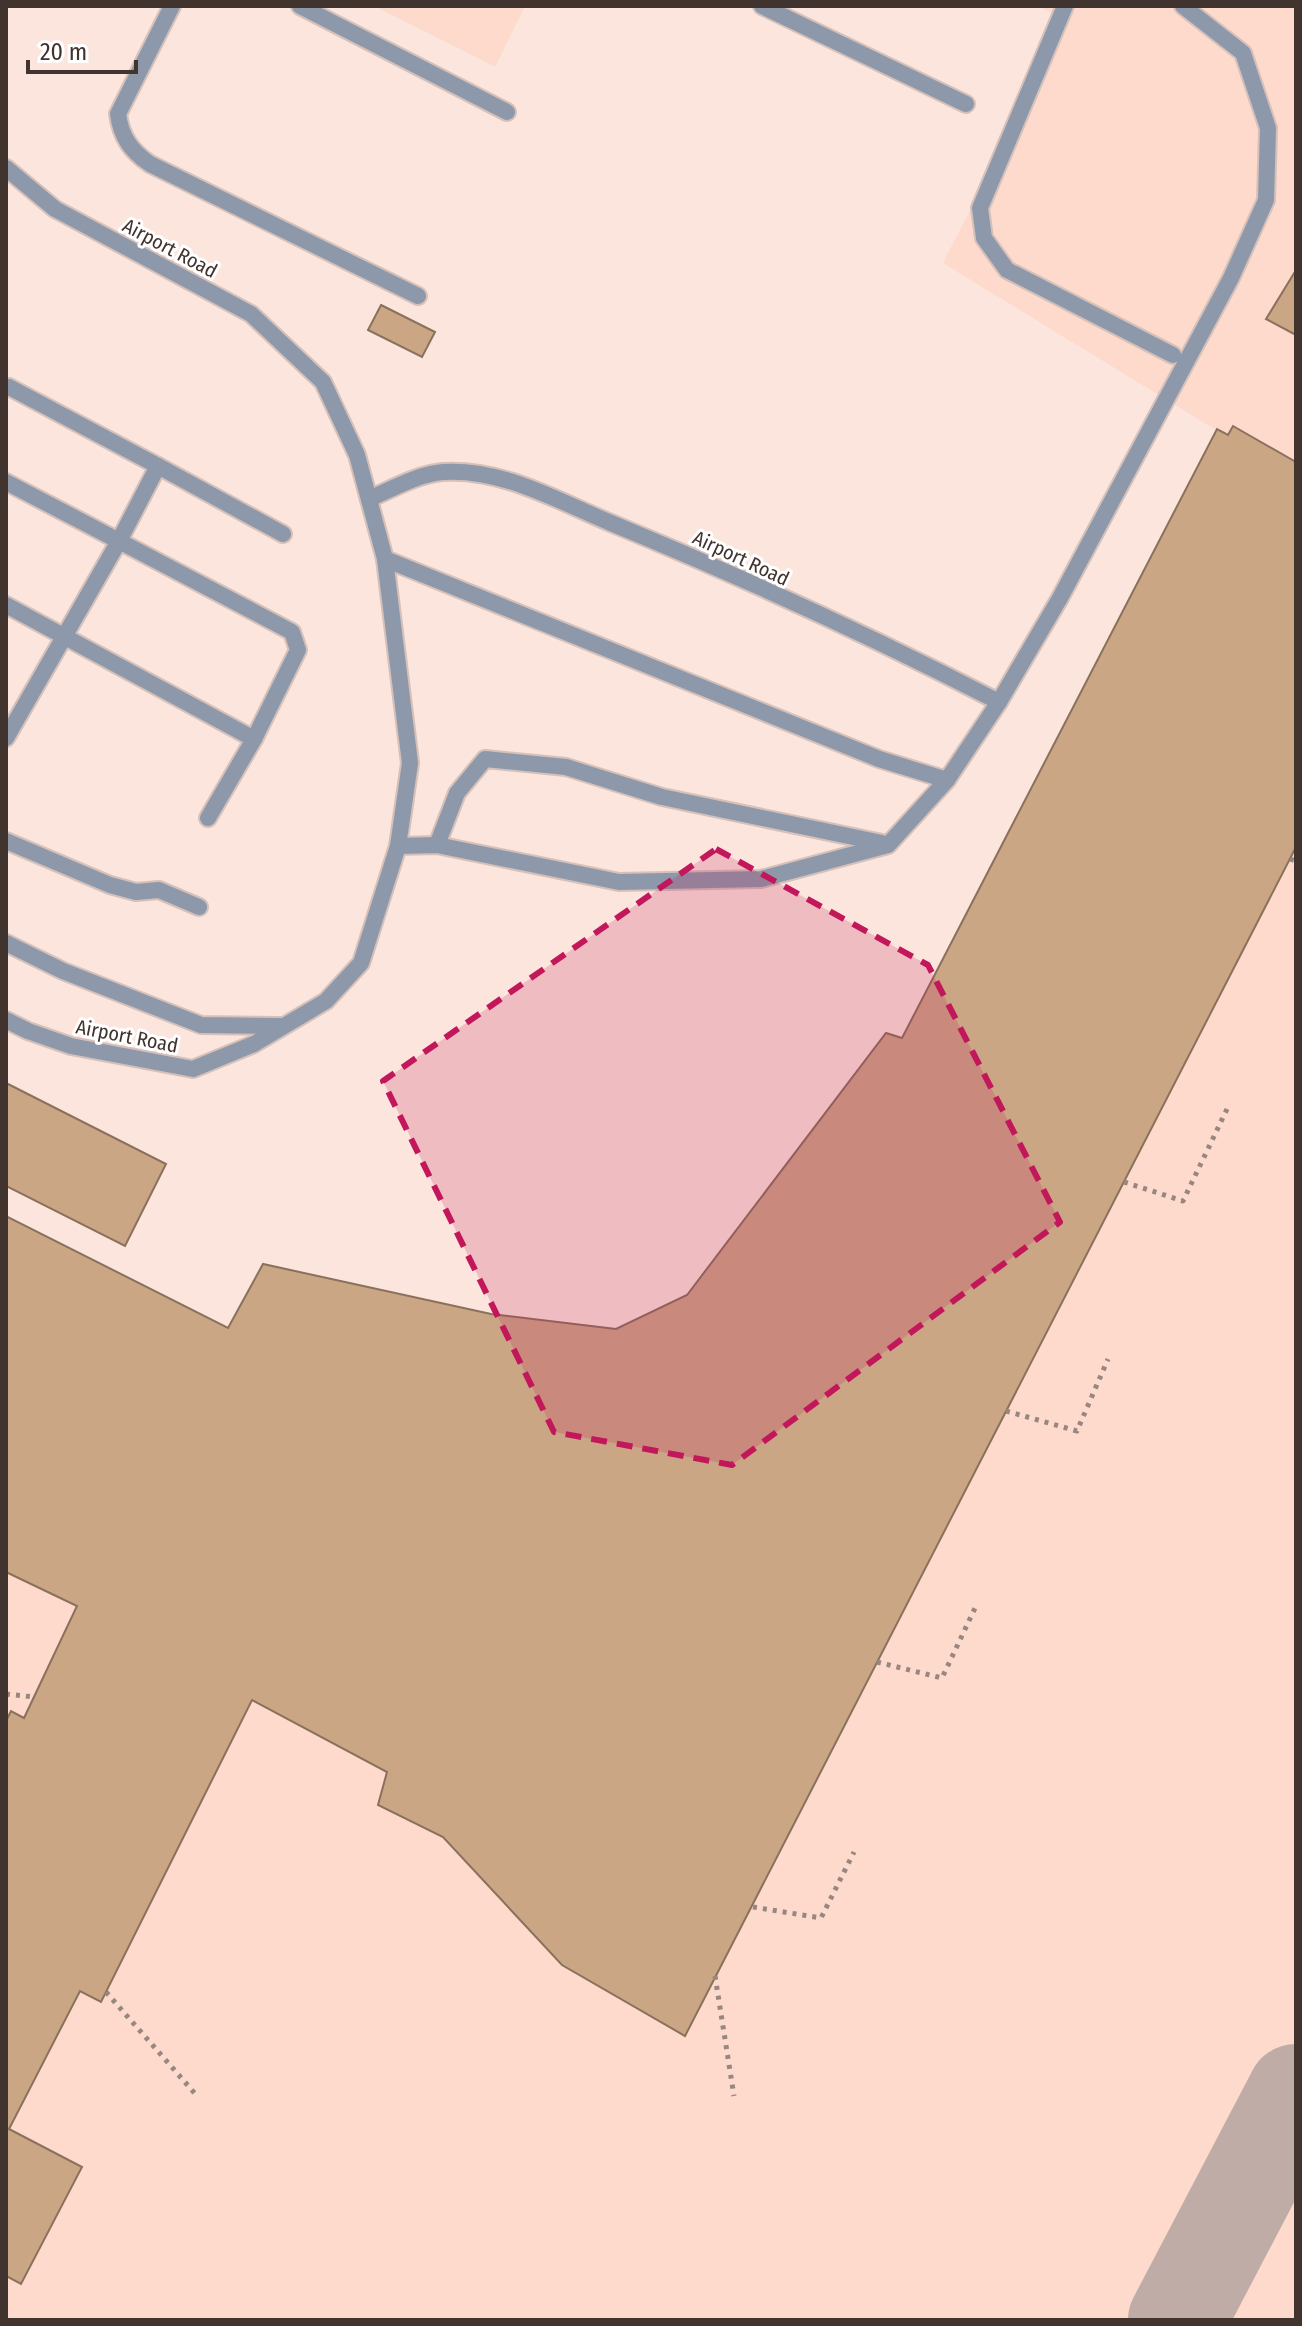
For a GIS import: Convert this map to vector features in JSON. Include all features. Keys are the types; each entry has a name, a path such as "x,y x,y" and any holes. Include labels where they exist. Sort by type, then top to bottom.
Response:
{"lane":[{"path":"172,6 118,114 124,138 131,149 150,164 418,296"},
{"path":"300,6 507,112"},
{"path":"762,6 966,104"},
{"path":"1065,6 980,208 984,238 1007,270 1173,355"},
{"path":"398,846 437,845 619,882 761,879 888,845 947,780 999,702 1060,598 1224,292 1266,200 1268,128 1243,53 1183,6"},
{"name":"Airport Road","path":"6,168 55,209 251,314 323,382 357,455 385,559 410,763 398,846 361,963 326,1001 254,1044 193,1069 71,1046 6,1020"},
{"path":"9,387 283,534"},
{"path":"6,738 119,541 158,466"},
{"name":"Airport Road","path":"369,499 442,472 501,477 665,545 999,702"},
{"path":"6,482 292,632 298,650 254,739 208,818"},
{"path":"385,559 879,759 947,780"},
{"path":"6,605 254,739"},
{"path":"437,845 457,793 485,759 566,767 662,797 888,845"},
{"path":"6,841 110,885 136,892 159,890 199,907"},
{"name":"Airport Road","path":"6,943 63,971 201,1025 283,1026"}],"path":[{"path":"1124,1182 1183,1201 1228,1107"},
{"path":"1006,1411 1077,1431 1108,1359"},
{"path":"877,1662 942,1678 976,1606"},
{"path":"6,1694 34,1697"},
{"path":"753,1907 821,1918 854,1852"},
{"path":"715,1976 734,2096"},
{"path":"106,1992 198,2097"}],"highlighted area":[{"path":"716,849 928,965 1060,1222 732,1465 554,1432 383,1081"}],"shaded area":[{"path":"373,6 525,6 495,67"},
{"path":"1039,6 1296,6 1296,2320 6,2320 6,1216 228,1328 263,1264 491,1313 616,1329 687,1295 886,1033 902,1038 1216,430 943,263 1067,21"}],"building":[{"path":"1296,270 1296,335 1266,319"},
{"path":"381,305 435,332 422,357 368,330"},
{"path":"1233,426 1296,462 1296,847 685,2036 562,1965 443,1837 378,1805 387,1772 252,1700 101,2002 80,1991 9,2129 82,2167 21,2284 6,2276 6,1721 11,1711 24,1718 77,1606 6,1572 6,1216 228,1328 263,1264 491,1314 616,1329 687,1295 886,1033 902,1038 1217,429 1228,435"},
{"path":"6,1083 166,1164 125,1246 6,1186"}],"taxiway":[{"path":"1177,2320 1296,2093"}]}
